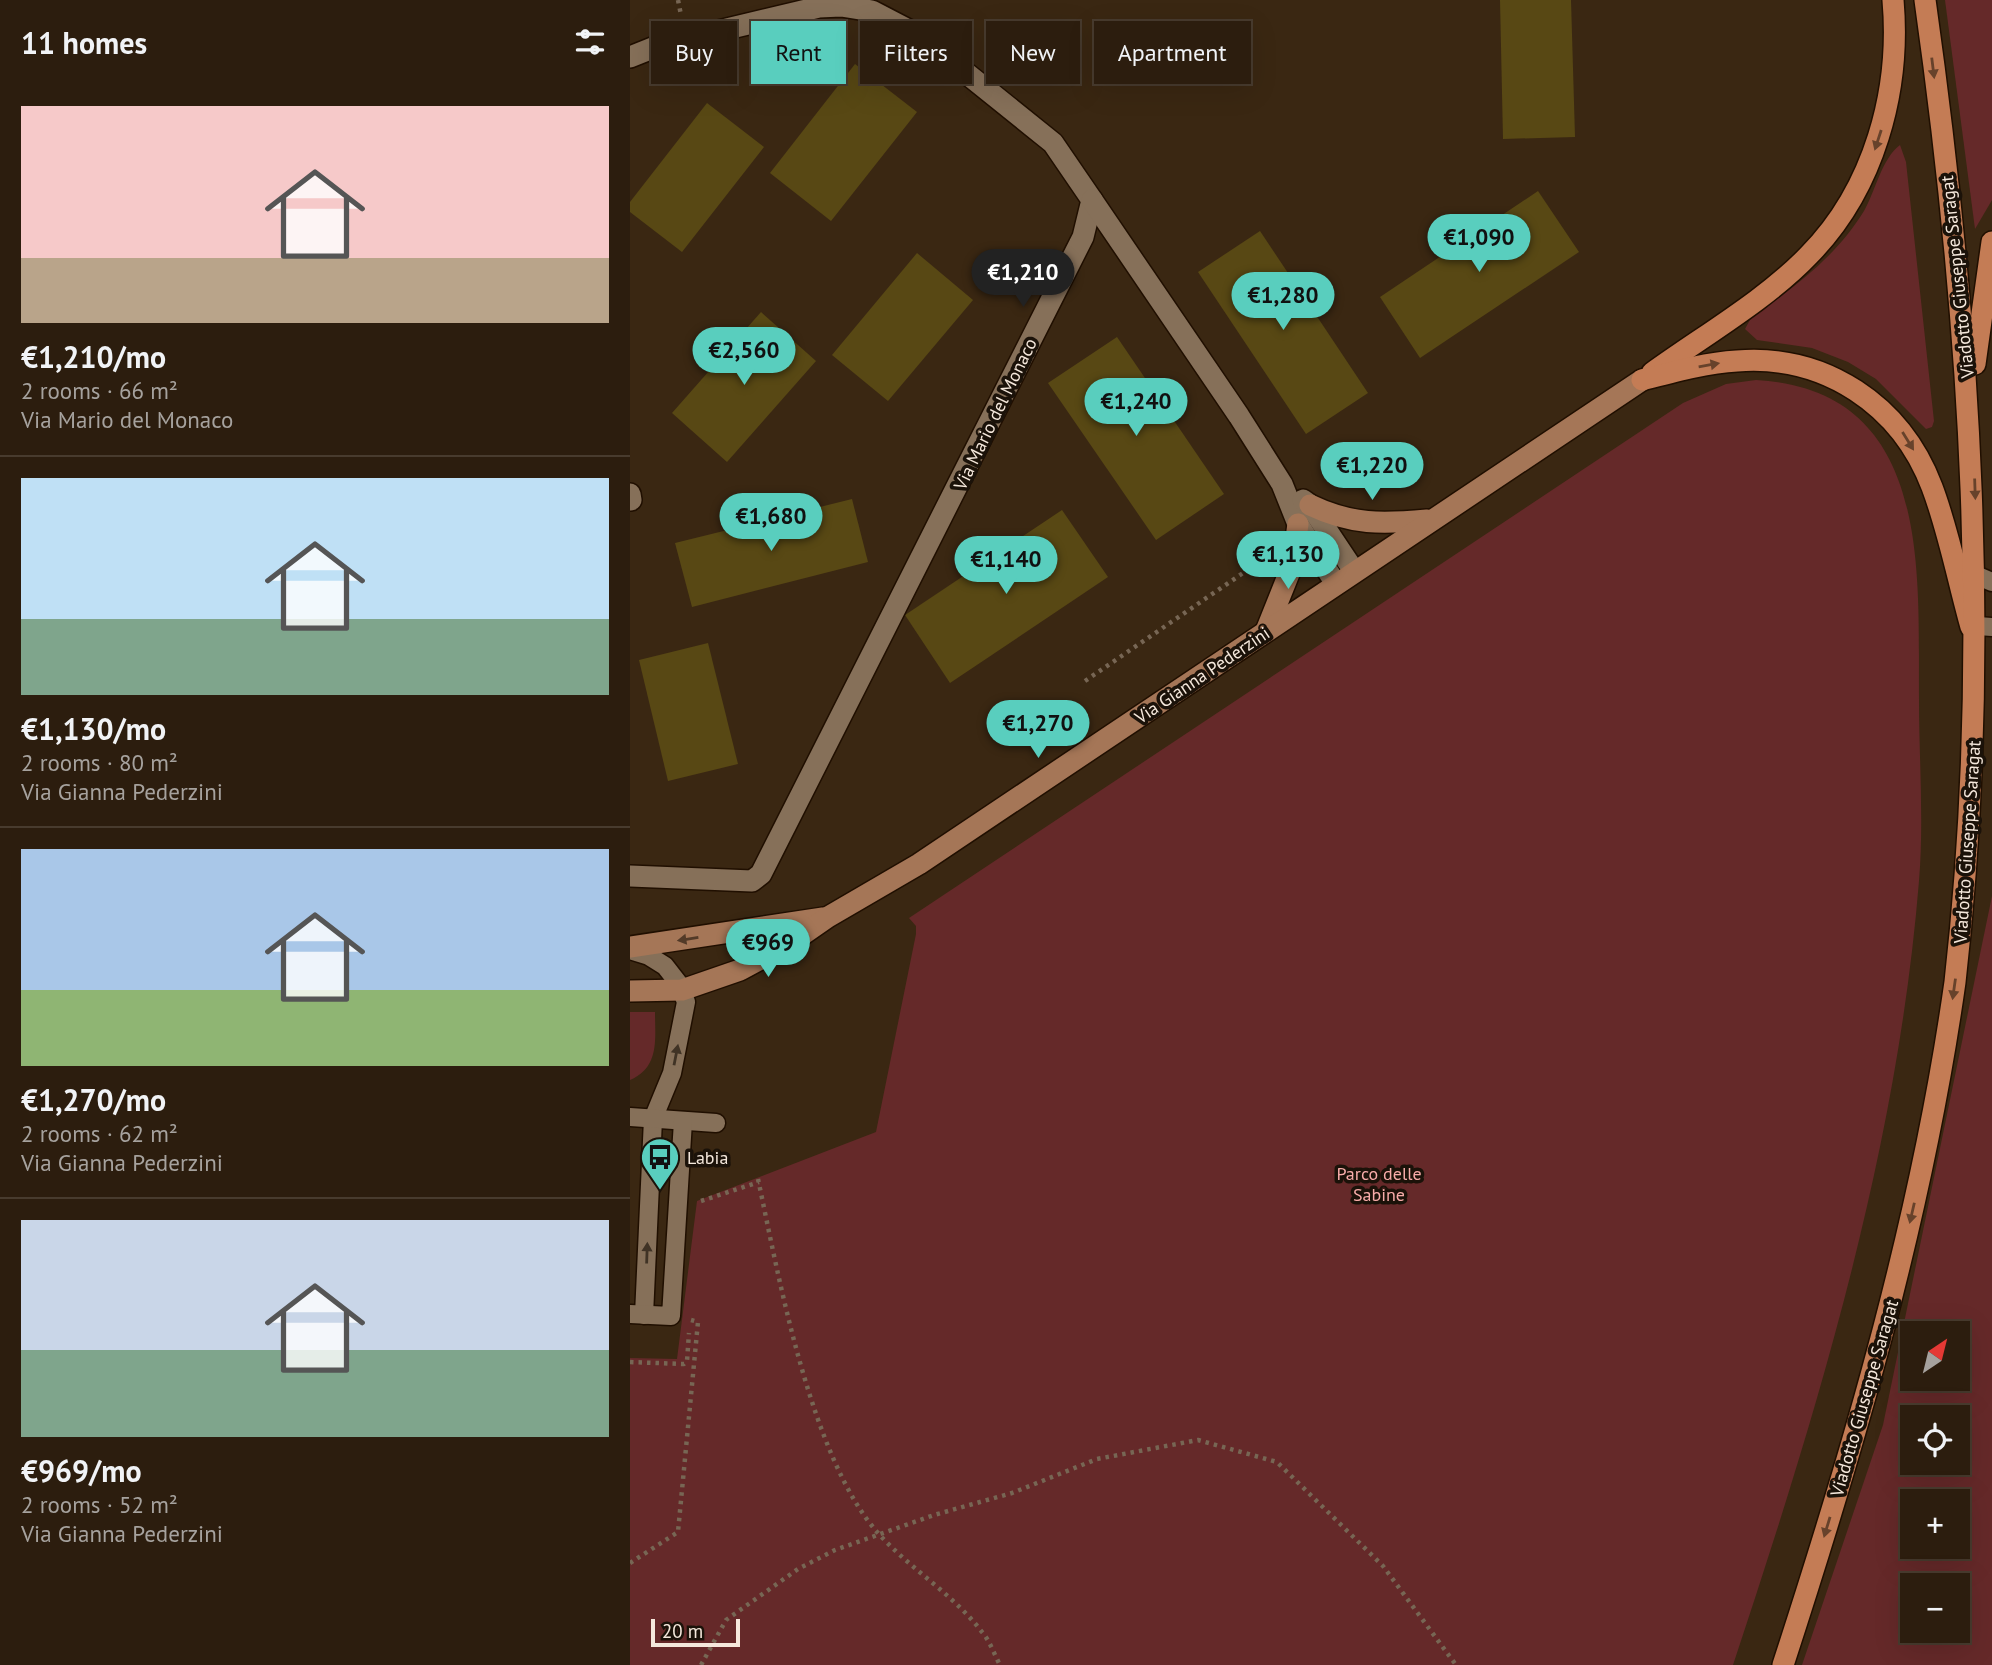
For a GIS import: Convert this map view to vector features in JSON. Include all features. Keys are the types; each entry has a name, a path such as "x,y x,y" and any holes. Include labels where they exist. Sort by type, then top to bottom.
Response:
{"main road":[{"path":"1642,380 1795,269 1821,242 1843,213 1868,167 1882,128 1893,53 1893,0"},
{"name":"Viadotto Giuseppe Saragat","path":"1783,1665 1863,1407 1902,1257 1929,1135 1948,1025 1962,918 1973,782 1978,652 1985,627 1985,579 1961,289 1925,0"},
{"path":"1969,397 1992,242"},
{"path":"1642,380 1720,362 1788,363 1826,374 1874,400 1904,434 1929,480 1978,652"}],"street":[{"path":"630,57 660,45 820,7 841,6 872,11 920,36 1053,143 1282,484 1298,524 1336,584"},
{"name":"Via Mario del Monaco","path":"630,876 752,881 761,874 933,539 1083,237 1092,200"},
{"name":"Via Gianna Pederzini","path":"630,991 682,990 757,962 919,864 1642,380"},
{"path":"1282,484 1310,505 1360,523 1430,520"},
{"path":"1310,505 1354,571"},
{"path":"1265,633 1292,566 1298,524"},
{"name":"Via Gianna Pederzini","path":"630,949 828,917"}],"lane":[{"path":"630,949 666,966 682,990 686,1002 672,1073 653,1119 637,1315 671,1317 683,1121"},
{"path":"630,1116 716,1123"}],"path":[{"path":"678,0 681,16"},
{"path":"1085,681 1243,573 1276,535"},
{"path":"758,1179 797,1346 827,1445 854,1497 878,1533 983,1633 1000,1665"},
{"path":"630,1563 678,1532 698,1321 671,1317"},
{"path":"701,1665 726,1620 798,1569 878,1533 1012,1493 1097,1459 1198,1440 1277,1461 1382,1566 1456,1665"}],"green space":[{"path":"1945,0 1992,0 1992,200 1975,229"},
{"path":"1900,145 1906,162 1934,421 1932,427 1926,429 1876,379 1848,362 1812,348 1757,340 1745,329 1751,318 1798,283 1827,257 1853,228 1864,211 1888,158"},
{"name":"Parco delle Sabine","path":"1756,380 1814,391 1856,416 1885,451 1904,495 1914,544 1918,596 1921,836 1908,982 1893,1081 1873,1180 1823,1376 1733,1665 630,1665 630,1358 677,1359 697,1201 876,1132 916,934 916,926 909,918 1683,403 1726,384"},
{"path":"1992,896 1992,1665 1802,1665 1883,1425 1900,1342 1900,1391 1970,1391 1970,1321 1904,1321"},
{"path":"630,1012 655,1012 655,1032 654,1051 647,1068 630,1080"}],"building":[{"path":"1500,0 1571,0 1575,137 1503,139"},
{"path":"855,64 860,68 860,84 881,84 917,112 831,221 770,173 839,84 846,84 846,76"},
{"path":"707,103 764,147 682,252 630,212 630,202"},
{"path":"1538,191 1579,252 1420,358 1380,297"},
{"path":"1260,231 1368,393 1306,434 1198,272"},
{"path":"917,253 973,300 888,401 832,355"},
{"path":"761,312 816,361 727,462 672,413"},
{"path":"1117,337 1224,494 1156,540 1048,383"},
{"path":"852,499 868,562 692,607 675,543"},
{"path":"1062,510 1108,577 950,683 905,615"},
{"path":"708,643 738,764 668,781 639,660"}],"place":[{"name":"Labia","path":"660,1191"}]}
